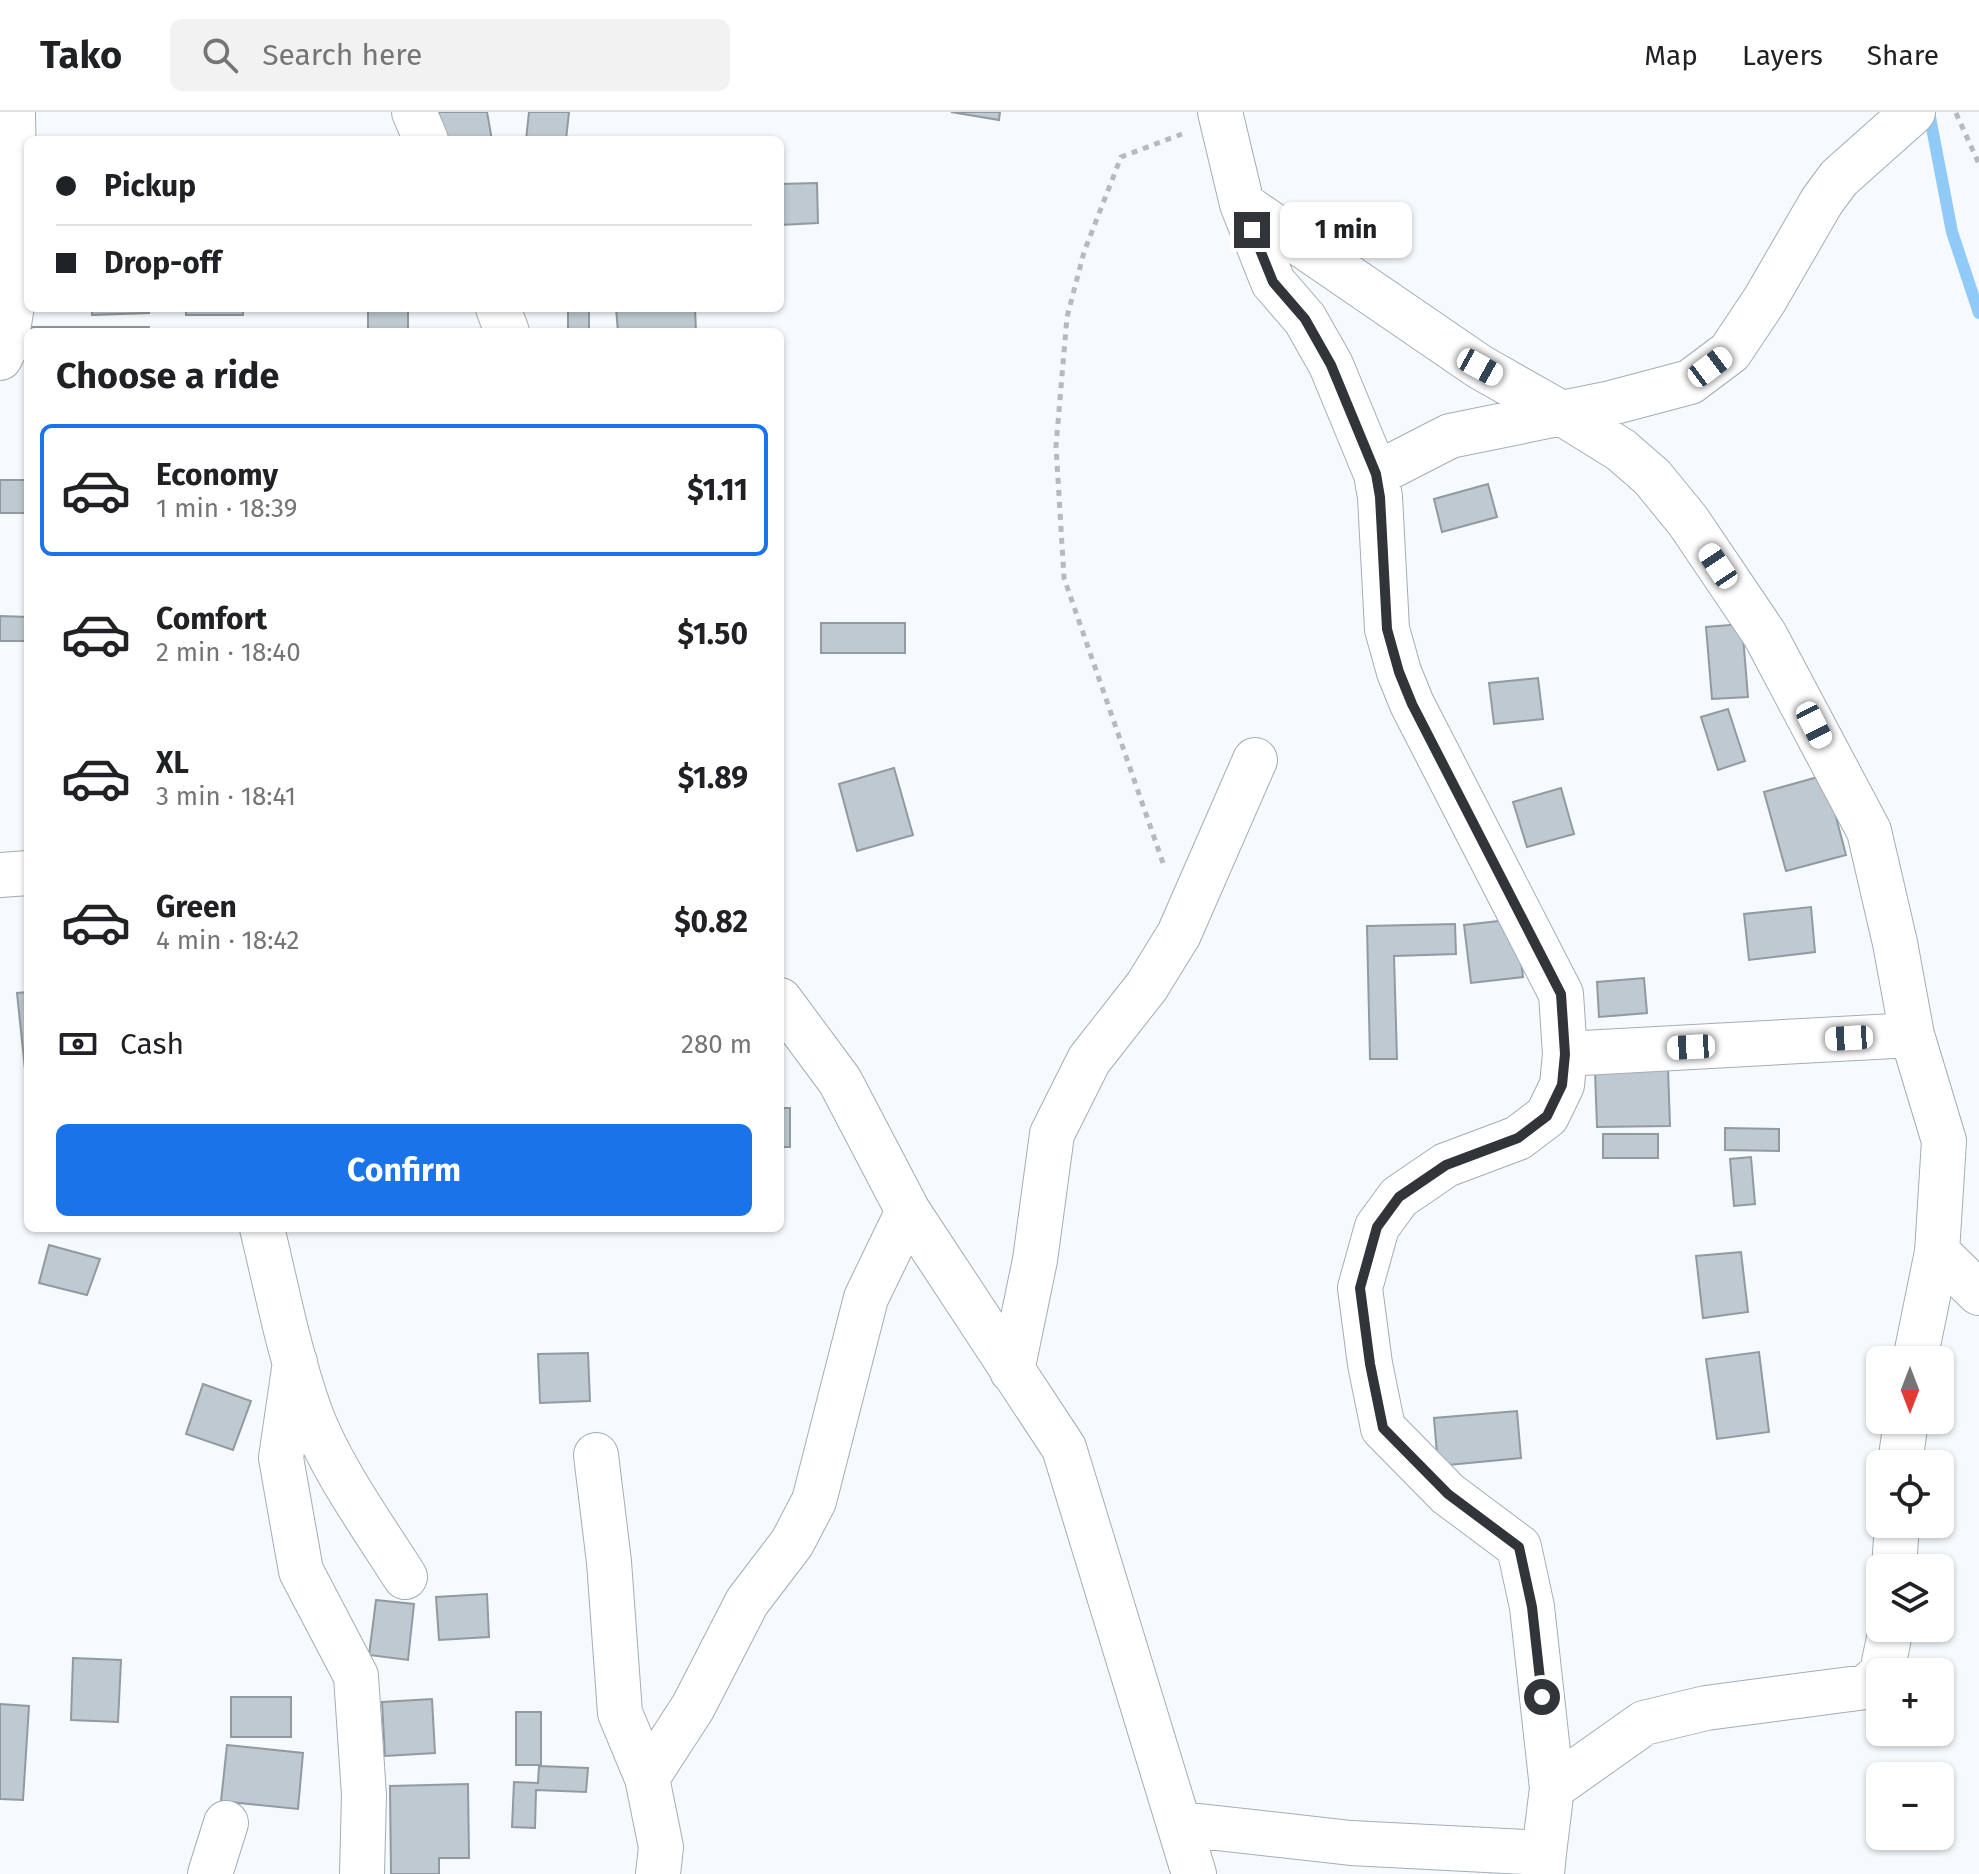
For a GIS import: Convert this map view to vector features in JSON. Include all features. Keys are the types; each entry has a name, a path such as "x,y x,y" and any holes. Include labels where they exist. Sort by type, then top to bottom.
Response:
{"street":[{"path":"0,358 5,348 16,282 13,112"},
{"path":"414,112 424,136"},
{"path":"1376,474 1450,436 1563,414 1690,382 1730,352 1839,178 1913,112"},
{"path":"1181,1824 1543,1863 1552,1788 1532,1607 1519,1547 1448,1494 1383,1428 1370,1364 1360,1288 1377,1227 1399,1197 1446,1165 1518,1138 1547,1116 1562,1085 1565,1054 1561,994 1412,704 1399,672 1385,610 1380,497 1376,474 1331,365 1305,319 1273,282 1242,204 1220,116"},
{"path":"1242,204 1480,367 1621,450 1652,477 1688,521 1765,635 1869,831 1912,1035 1944,1141 1937,1252 1918,1346"},
{"path":"1012,1371 1035,1260 1052,1134 1089,1060 1147,986 1179,934 1255,760"},
{"path":"0,875 24,873"},
{"path":"784,1005 840,1081 908,1211 1064,1448 1194,1874"},
{"path":"1565,1054 1912,1035"},
{"path":"647,1778 693,1707 747,1602 792,1543 814,1501 866,1298 908,1211"},
{"path":"263,1232 311,1415 405,1577"},
{"path":"1937,1252 1979,1293"},
{"path":"295,1362 281,1458 301,1571 356,1676 364,1795 362,1874"},
{"path":"596,1455 609,1562 620,1713 647,1778 661,1847 658,1874"},
{"path":"1552,1788 1644,1723 1706,1708 1866,1687"},
{"path":"210,1874 226,1823"}],"path":[{"path":"1956,112 1979,164"},
{"path":"1163,865 1064,578 1056,446 1067,317 1084,252 1121,157 1220,116"}],"building":[{"path":"430,112 487,112 491,136 434,136"},
{"path":"529,112 569,112 566,136 526,136"},
{"path":"951,112 1000,112 999,120"},
{"path":"817,183 818,223 784,225 784,184"},
{"path":"92,312 149,312 149,313 92,315"},
{"path":"186,312 243,312 243,315 186,315"},
{"path":"368,312 408,312 408,328 368,328"},
{"path":"568,312 589,312 589,328 568,328"},
{"path":"616,312 695,312 696,328 618,328"},
{"path":"31,327 149,327 149,328"},
{"path":"0,480 24,480 24,513 0,513"},
{"path":"1488,484 1497,517 1442,532 1434,499"},
{"path":"0,616 24,617 24,641 0,641"},
{"path":"821,623 905,623 905,653 821,653"},
{"path":"1742,624 1748,697 1712,699 1706,627"},
{"path":"1538,678 1543,719 1494,724 1489,683"},
{"path":"1728,709 1745,761 1718,770 1701,717"},
{"path":"894,768 913,835 857,851 839,784"},
{"path":"1825,775 1846,855 1786,871 1764,792"},
{"path":"1561,788 1574,834 1527,847 1513,802"},
{"path":"1811,907 1815,952 1749,960 1744,914"},
{"path":"1516,919 1523,977 1471,983 1464,925"},
{"path":"1455,924 1456,954 1394,956 1397,1059 1370,1059 1367,926"},
{"path":"1644,978 1647,1013 1599,1017 1597,982"},
{"path":"24,992 24,1060 17,993"},
{"path":"1668,1069 1670,1126 1597,1127 1595,1071"},
{"path":"784,1108 790,1108 790,1147 784,1147"},
{"path":"1725,1128 1779,1129 1779,1151 1725,1150"},
{"path":"1603,1134 1658,1134 1658,1158 1603,1158"},
{"path":"1751,1157 1755,1204 1734,1206 1730,1159"},
{"path":"49,1245 100,1259 87,1295 39,1283"},
{"path":"1741,1252 1748,1312 1703,1318 1696,1256"},
{"path":"1759,1352 1769,1432 1717,1439 1706,1359"},
{"path":"588,1353 590,1401 540,1403 538,1354"},
{"path":"203,1384 251,1401 233,1450 186,1434"},
{"path":"1517,1411 1521,1458 1438,1466 1434,1418"},
{"path":"487,1594 489,1637 439,1640 436,1597"},
{"path":"376,1600 414,1604 408,1660 369,1655"},
{"path":"73,1658 121,1660 118,1722 71,1720"},
{"path":"231,1697 291,1697 291,1737 231,1737"},
{"path":"432,1699 435,1753 385,1756 382,1702"},
{"path":"0,1704 29,1706 23,1800 0,1799"},
{"path":"516,1712 541,1712 541,1765 516,1765"},
{"path":"227,1745 303,1753 298,1809 221,1801"},
{"path":"539,1766 588,1768 586,1792 536,1790 535,1828 512,1827 514,1782 538,1783"},
{"path":"468,1784 469,1858 439,1858 439,1874 391,1874 390,1786"}],"waterway":[{"path":"1929,112 1952,232 1979,313"}],"route":[{"path":"1252,230 1273,282 1305,319 1331,365 1376,474 1387,629 1399,672 1412,704 1561,994 1565,1054 1562,1085 1547,1116 1518,1138 1446,1165 1399,1197 1377,1227 1360,1288 1370,1364 1383,1428 1448,1494 1519,1547 1532,1607 1542,1697"}]}
